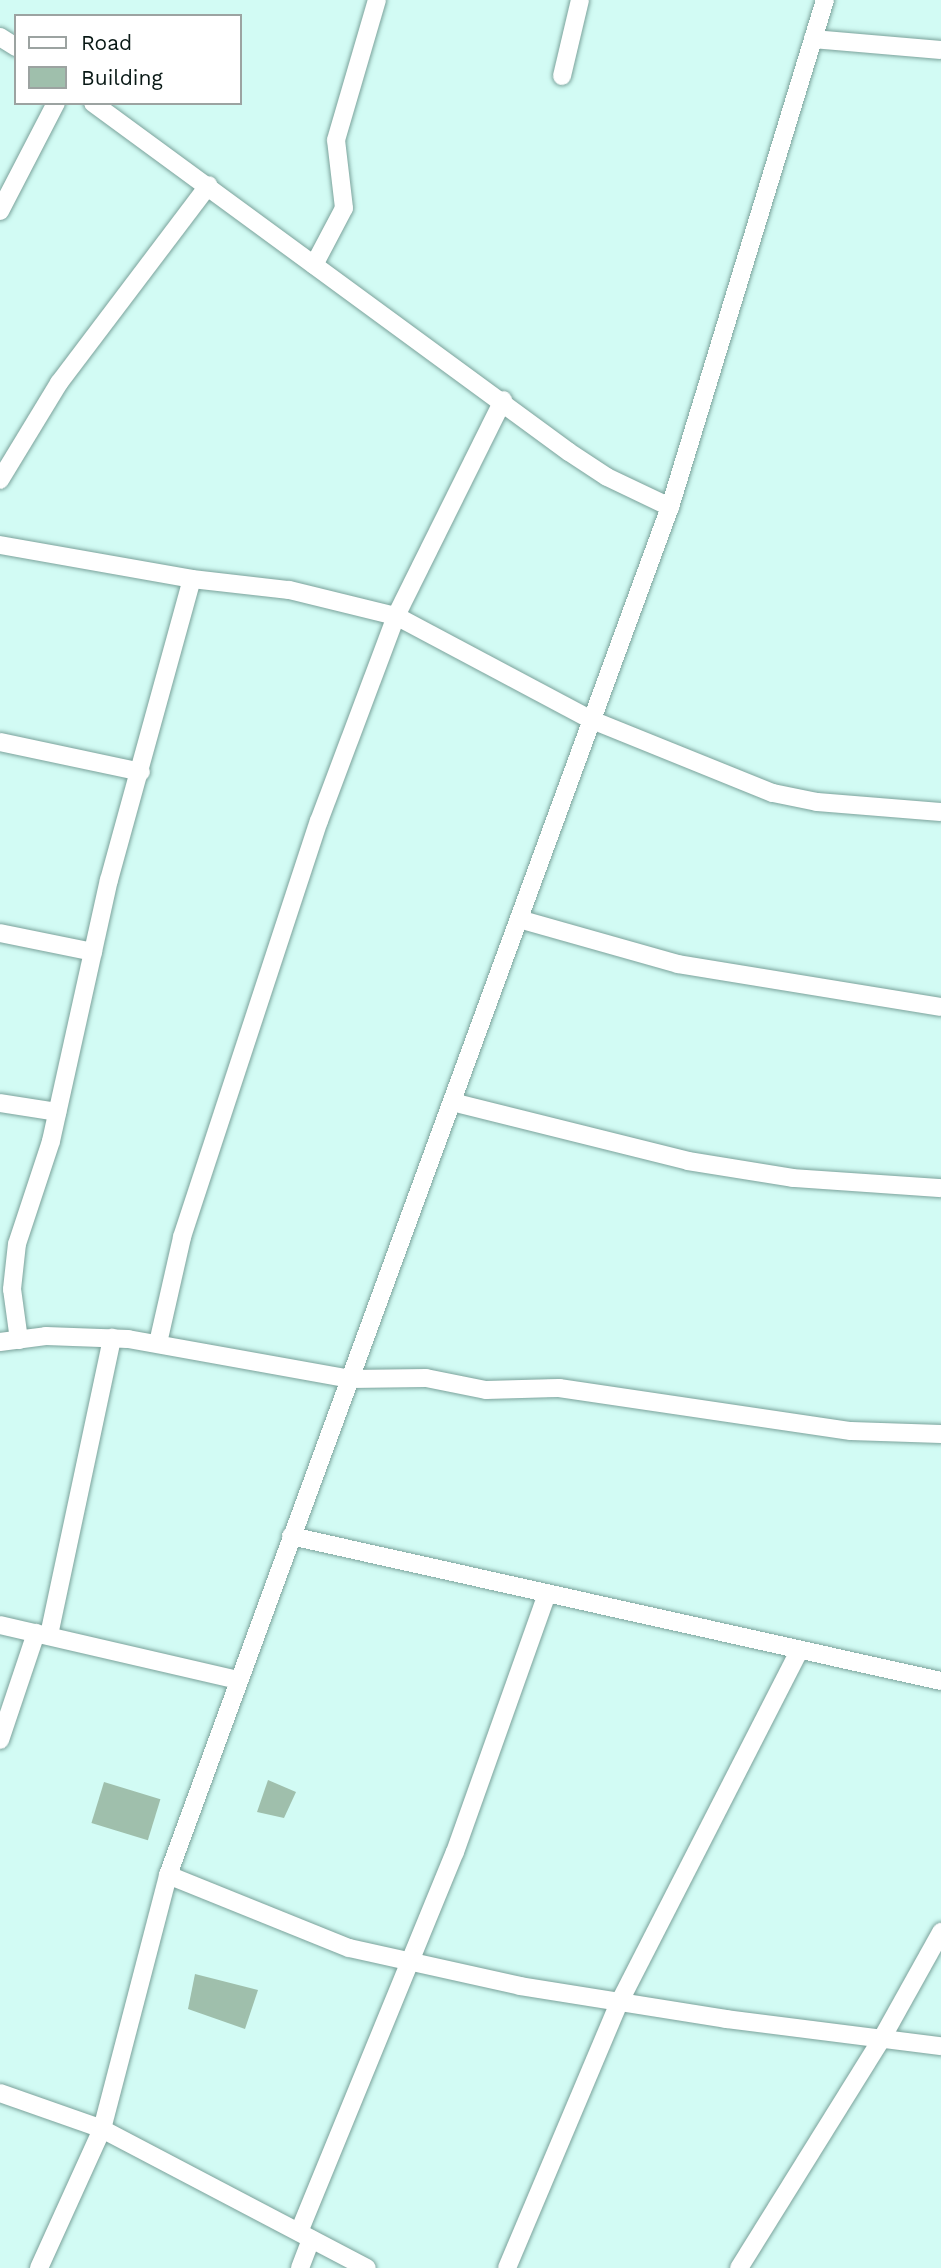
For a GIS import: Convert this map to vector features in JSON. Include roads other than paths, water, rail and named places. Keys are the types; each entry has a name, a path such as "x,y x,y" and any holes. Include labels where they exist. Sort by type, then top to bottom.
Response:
{"street":[{"path":"314,265 344,208 336,140 377,0"},
{"path":"562,76 580,0"},
{"path":"39,2268 102,2129 168,1875 670,507 825,0"},
{"path":"813,39 941,50"},
{"path":"0,211 55,105"},
{"path":"96,105 607,477 670,507"},
{"path":"0,480 59,383 209,185"},
{"path":"158,1343 182,1237 319,821 396,616 503,401"},
{"path":"0,545 192,579 289,590 396,616 592,720 773,793 817,802 941,812"},
{"path":"19,1340 12,1266 57,1112 93,952 192,579"},
{"path":"0,742 141,772"},
{"path":"519,919 678,964 941,1007"},
{"path":"0,933 93,952"},
{"path":"452,1102 688,1161 793,1178 941,1188"},
{"path":"0,1103 57,1112"},
{"path":"0,1740 42,1634 112,1338"},
{"path":"0,1342 112,1338 158,1343 351,1379 426,1378 486,1390 559,1388 851,1431 941,1434"},
{"path":"291,1536 941,1681"},
{"path":"300,2268 305,2236 409,1962 455,1852 547,1594"},
{"path":"0,1625 238,1680"},
{"path":"507,2268 620,2001 799,1651"},
{"path":"168,1875 349,1948 409,1962 620,2001 881,2040 941,2046"},
{"path":"739,2268 881,2040 941,1932"},
{"path":"0,2092 102,2129 367,2268"}]}
